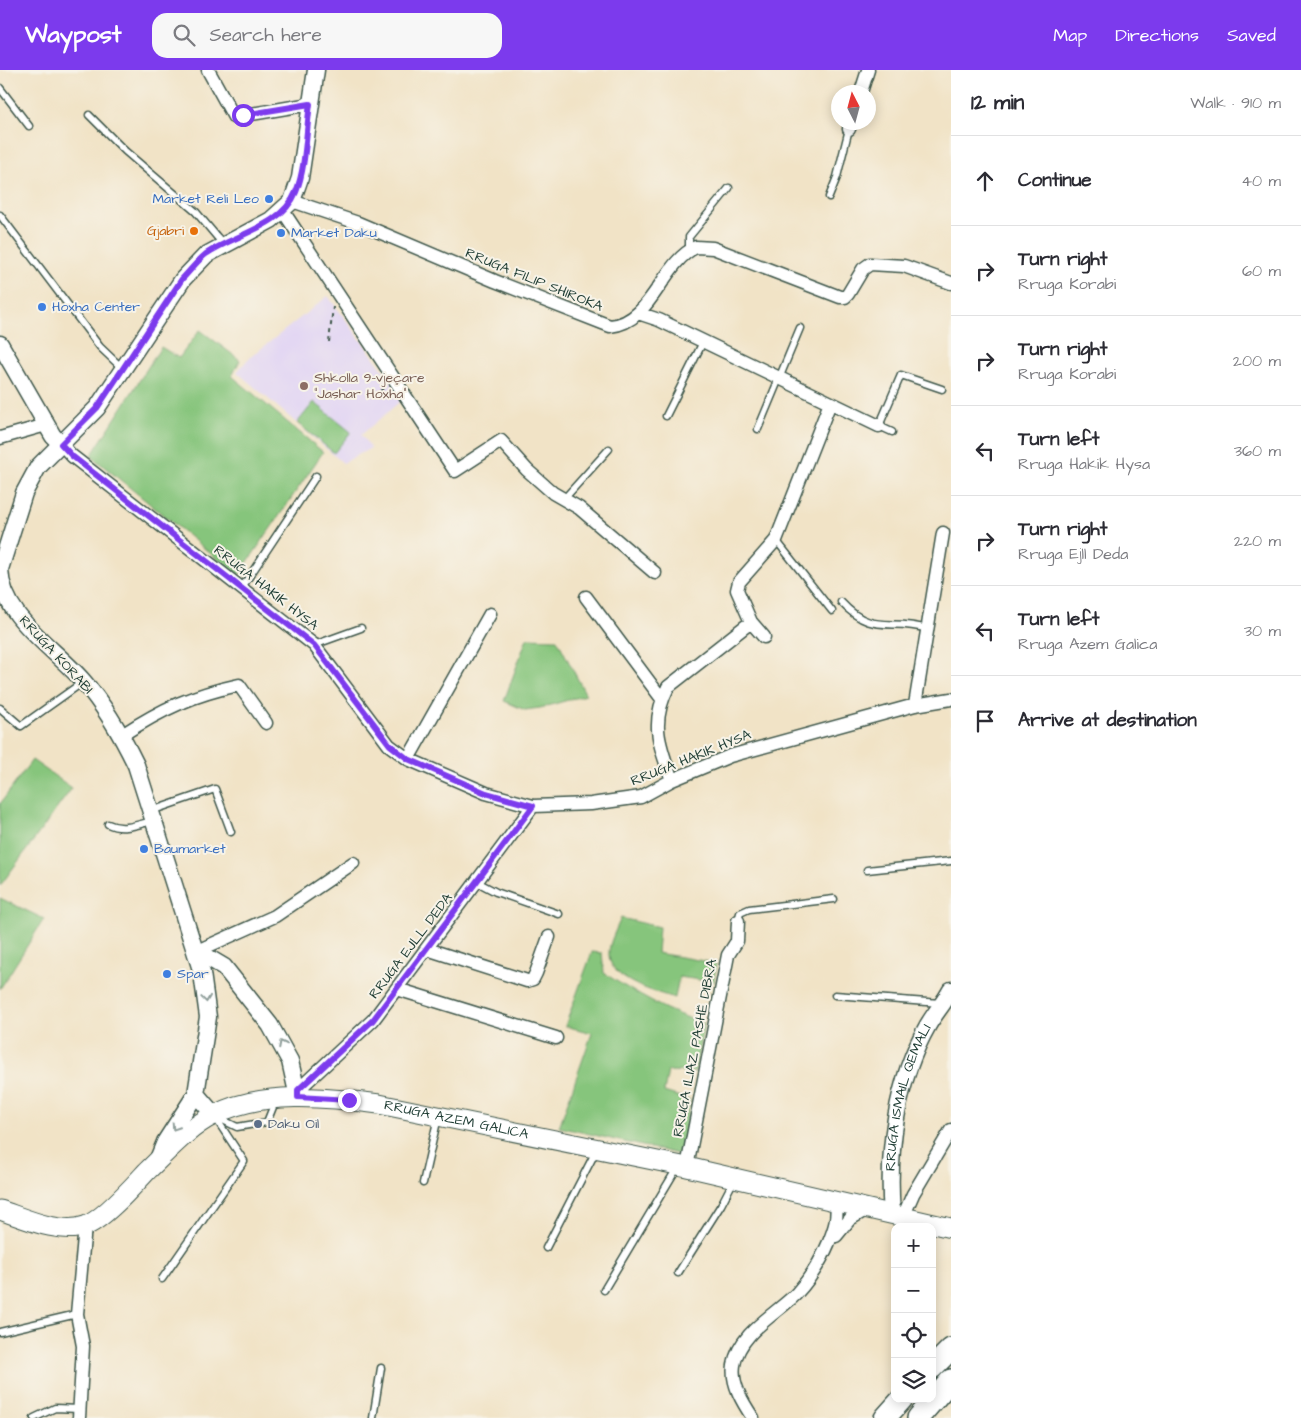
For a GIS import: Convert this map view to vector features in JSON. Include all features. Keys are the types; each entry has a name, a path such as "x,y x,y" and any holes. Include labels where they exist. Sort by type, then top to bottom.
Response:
{"highway":[{"path":"936,1364 951,1349"},
{"path":"918,1418 951,1380"},
{"path":"885,1418 898,1403"}],"main road":[{"name":"RRUGA AZEM GALICA","path":"85,1226 126,1193 157,1161 197,1126 214,1115 247,1104 298,1094 356,1101 597,1148 735,1178 898,1216 920,1223"},
{"path":"0,1210 55,1226 72,1228 85,1226"},
{"name":"RRUGA AZEM GALICA","path":"936,1226 951,1228"}],"street":[{"path":"208,70 234,117 310,104"},
{"path":"316,70 300,178 288,206 455,471 501,441 527,470 563,500 579,508 655,573"},
{"path":"863,85 868,70"},
{"name":"RRUGA KORABI","path":"196,1094 208,1017 206,994 196,952 136,766 122,735 84,681 20,616 8,601 0,574 4,544 32,476 38,467 97,408 182,279 206,255 260,227 288,206"},
{"name":"RRUGA FILIP SHIROKA","path":"288,206 358,223 601,324 620,325 628,322 638,313 689,250"},
{"path":"689,250 696,247 713,248 840,297 845,297 848,294 863,269 870,264 904,266 951,283"},
{"path":"638,313 659,320 879,426"},
{"path":"0,344 46,425 61,444"},
{"path":"764,637 751,622 737,590 740,582 776,540 830,403"},
{"path":"0,438 46,425"},
{"name":"RRUGA HAKIK HYSA","path":"61,444 72,456 314,645 390,745 408,759 486,793 533,806 591,804 641,797 672,780 730,756 915,705 951,699"},
{"path":"915,705 943,533"},
{"path":"586,597 662,699"},
{"path":"408,759 490,614"},
{"path":"672,780 658,741 657,728 662,699 668,687 751,622"},
{"path":"122,735 155,713 207,692 239,685 266,723"},
{"name":"RRUGA EJLL DEDA","path":"298,1094 373,1020 533,806"},
{"path":"196,952 275,916 353,863"},
{"name":"RRUGA ILIAZ PASHË DIBRA","path":"683,1166 728,955 737,941 738,921"},
{"path":"427,949 527,981 533,979 536,974 549,937"},
{"path":"196,952 224,967 270,1025 290,1061 298,1094"},
{"path":"397,990 556,1038"},
{"name":"RRUGA ISMAIL QEMALI","path":"898,1216 890,1187 893,1137 902,1094 928,1025 948,997"},
{"path":"157,1161 165,1142 196,1094 214,1115"},
{"path":"898,1216 951,1130"},
{"path":"822,1257 830,1240 832,1201"},
{"path":"753,1418 742,1402 734,1381 734,1366 738,1352 750,1334 795,1294 839,1230 850,1219 866,1209"},
{"path":"79,1413 82,1346 77,1314 85,1226"}],"lane":[{"path":"0,88 29,126"},
{"path":"89,115 125,151 196,212 224,245"},
{"path":"829,197 837,177 849,130"},
{"path":"689,250 689,237 729,188"},
{"path":"0,215 100,347 122,368"},
{"path":"758,429 800,328"},
{"path":"666,416 702,342"},
{"path":"892,432 879,426 901,375 942,389"},
{"path":"563,500 609,449"},
{"path":"241,589 316,476"},
{"path":"776,540 832,611"},
{"path":"842,602 853,615 872,624 890,626 912,624 927,629"},
{"path":"314,645 361,628"},
{"path":"0,708 21,726 84,681"},
{"path":"108,824 115,828 125,828 215,790 231,832"},
{"path":"867,870 951,860"},
{"path":"477,882 496,892 560,914"},
{"name":"RRUGA ILIAZ PASHË DIBRA","path":"738,921 740,914 749,909 834,899"},
{"path":"835,995 948,997"},
{"path":"162,1279 244,1161 214,1115"},
{"path":"423,1183 438,1116"},
{"path":"546,1248 597,1148"},
{"path":"604,1290 683,1166"},
{"path":"678,1273 721,1205 735,1178"},
{"path":"0,1332 77,1314"},
{"path":"373,1418 381,1368"},
{"path":"34,1418 55,1408 79,1413"}],"path":[{"path":"328,342 334,304"}],"shaded area":[{"name":"Shkolla 9-vjeçare \"Jashar Hoxha\"","path":"328,296 404,398 361,435 371,448 343,463 237,372 248,359"}],"green space":[{"path":"200,330 240,360 232,376 323,452 238,576 91,456 161,347 179,358"},
{"path":"314,402 351,432 334,453 297,423"},
{"path":"527,638 557,639 586,695 540,708 525,710 504,701"},
{"path":"32,760 72,788 0,886 0,804"},
{"path":"0,898 44,919 0,989"},
{"path":"621,918 659,927 657,953 716,963 714,982 679,977 675,998 646,989 625,978 611,964 609,955 611,941"},
{"path":"592,952 602,953 604,973 616,981 665,1008 704,1023 695,1072 668,1071 664,1092 690,1100 682,1155 559,1127 592,1033 565,1026"}],"place":[{"name":"Market Reli Leo","path":"269,199"},
{"name":"Gjabri","path":"194,231"},
{"name":"Market Daku","path":"281,233"},
{"name":"Hoxha Center","path":"42,307"},
{"name":"Shkolla 9-vjeçare \"Jashar Hoxha\"","path":"304,386"},
{"name":"Baumarket","path":"144,849"},
{"name":"Spar","path":"167,974"},
{"name":"Daku Oil","path":"258,1124"}],"route":[{"path":"243,115 310,104 300,178 292,201 271,220 206,255 195,264 182,279 97,408 61,444 72,456 314,645 390,745 408,759 486,793 533,806 373,1020 298,1090 298,1097 349,1100"}]}
